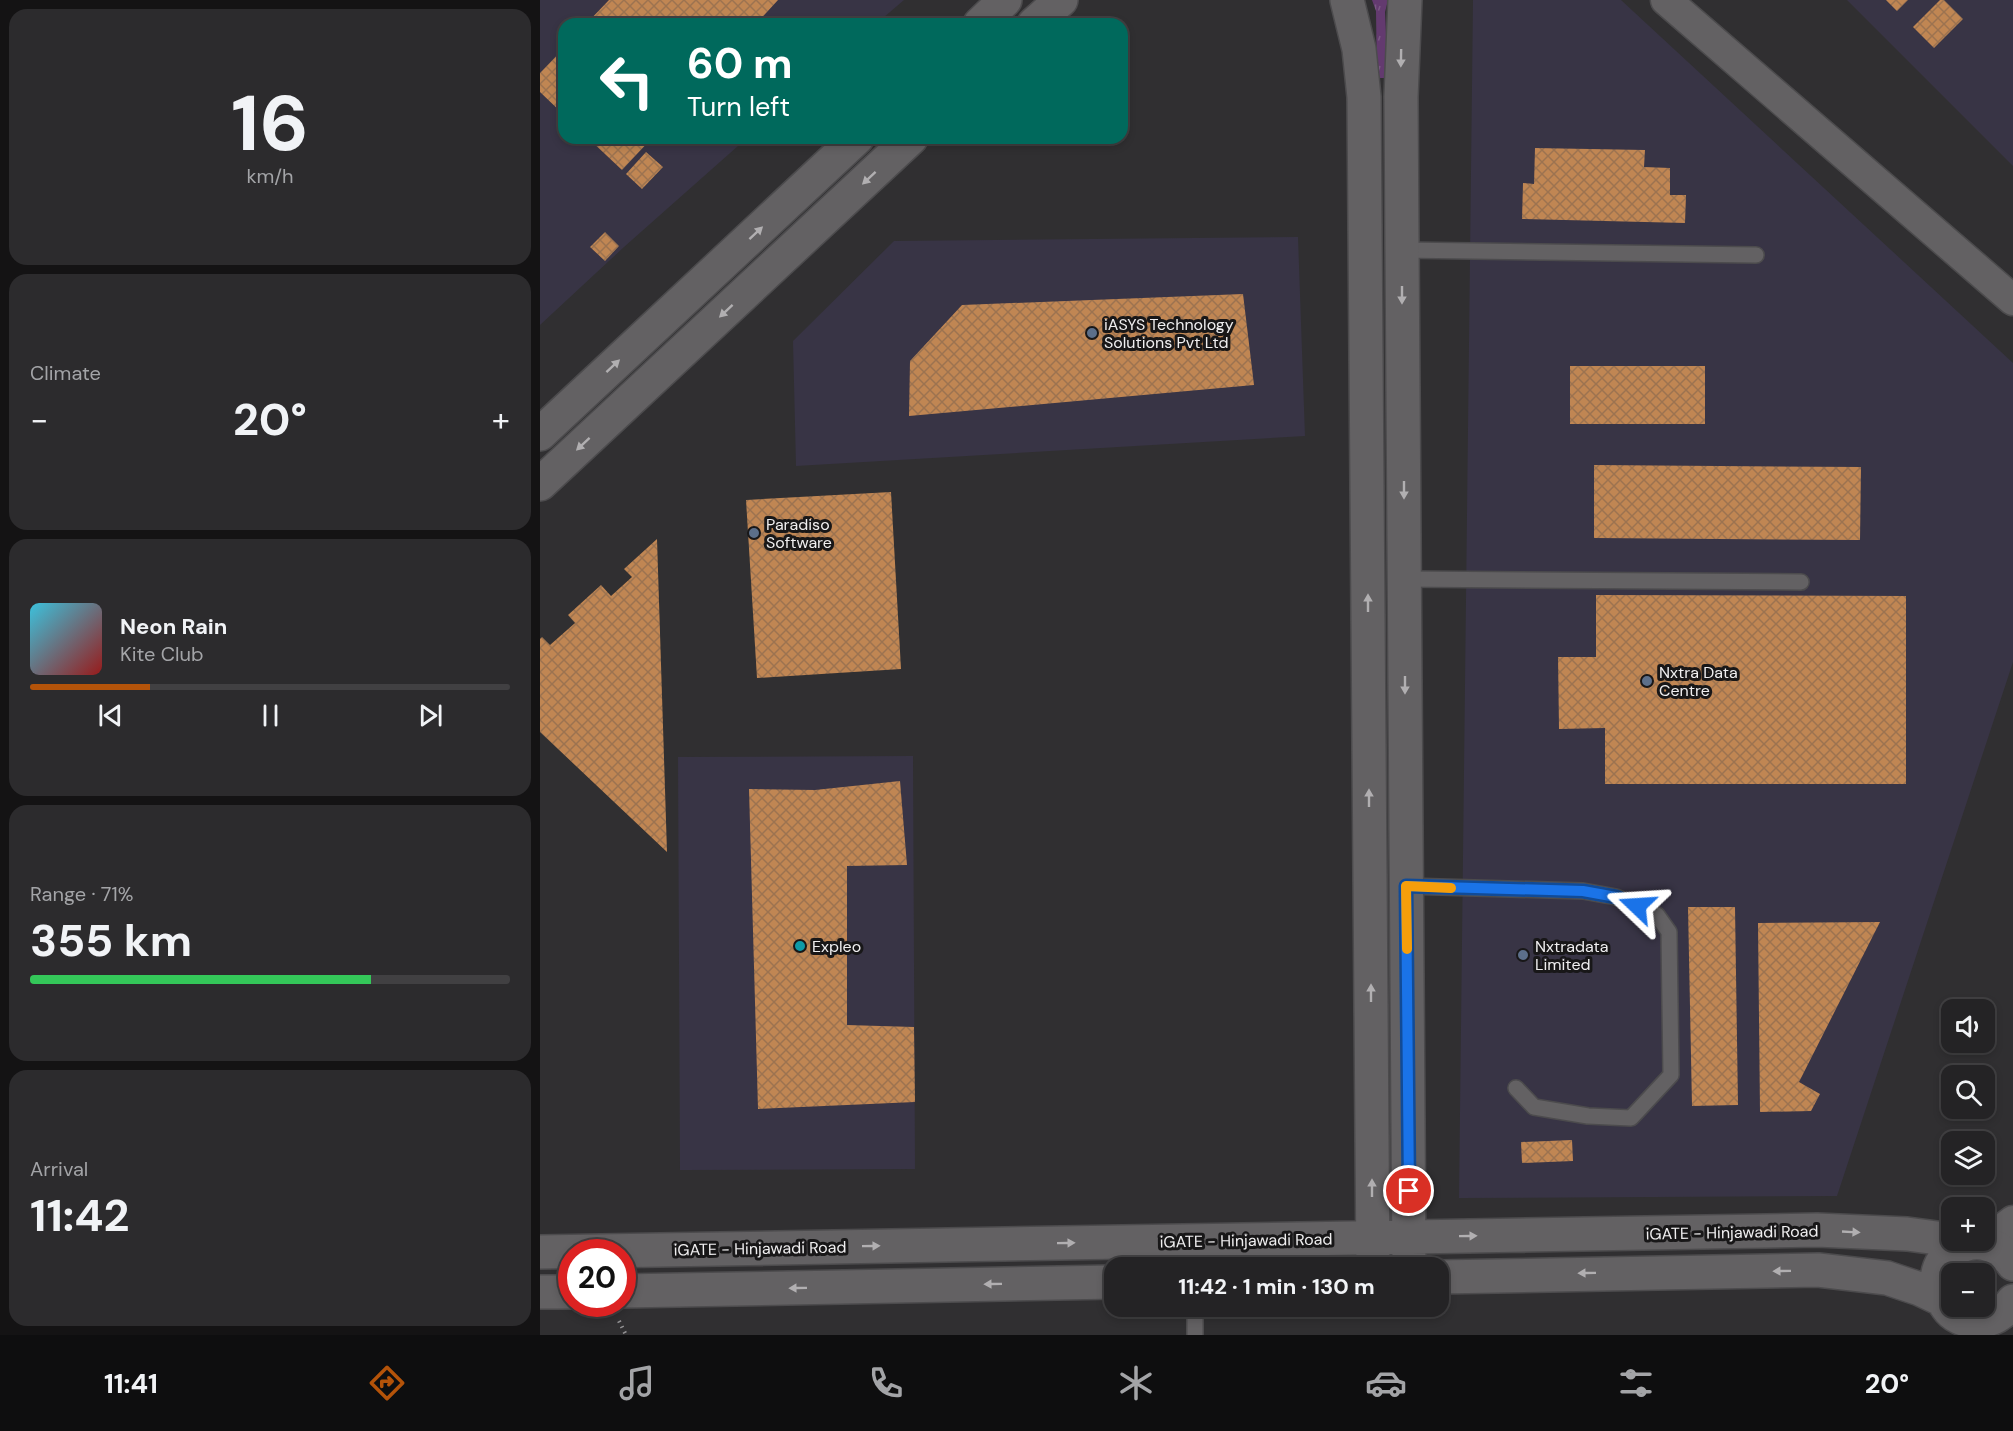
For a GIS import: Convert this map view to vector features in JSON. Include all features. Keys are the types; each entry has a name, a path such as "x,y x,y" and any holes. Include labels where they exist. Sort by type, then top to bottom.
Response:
{"street":[{"path":"986,18 1005,0"},
{"path":"1041,18 1061,0"},
{"path":"1347,0 1359,49 1364,97 1373,1253"},
{"path":"1405,0 1401,97 1409,1252"},
{"path":"1666,0 2013,300"},
{"path":"540,434 852,144"},
{"path":"540,484 905,144"},
{"path":"1995,1229 2013,1221"},
{"name":"iGATE - Hinjawadi Road","path":"540,1252 658,1250 1373,1253 1817,1230 1908,1234 1941,1238"},
{"path":"1995,1246 2007,1254 2013,1263"},
{"path":"658,1250 661,1290"},
{"path":"1942,1263 1953,1251"},
{"path":"1941,1266 1937,1287 1941,1294"},
{"path":"1449,1276 1818,1270 1887,1278 1920,1289 1941,1306"},
{"path":"636,1291 1104,1282"},
{"path":"540,1292 558,1292"},
{"path":"1955,1317 1983,1322 2005,1311 2013,1301"}],"lane":[{"path":"1402,250 1755,255"},
{"path":"1404,579 1801,582"},
{"path":"1406,886 1594,893 1616,897 1657,915 1669,932 1671,1074 1631,1118 1588,1116 1534,1107 1516,1088"},
{"path":"1195,1317 1195,1335"}],"shaded area":[{"path":"540,0 904,0 883,18 558,18 558,144 740,144 540,325"},
{"path":"1473,0 1621,0 2013,363 2013,662 1837,1196 1459,1198"},
{"path":"1847,0 2013,0 2013,166"},
{"name":"iASYS Technology Solutions Pvt Ltd","path":"1298,237 1305,436 796,466 793,341 894,241"},
{"path":"913,756 915,1169 680,1170 678,757"}],"green space":[{"path":"1372,0 1388,0 1385,12 1388,78 1377,78 1376,11"}],"building":[{"path":"609,0 778,0 762,18 592,18"},
{"path":"1886,0 1908,0 1897,11"},
{"path":"1940,0 1944,0 1963,19 1934,48 1913,27"},
{"path":"558,54 558,109 540,92 540,73"},
{"path":"594,144 646,144 622,170"},
{"path":"1535,148 1645,150 1644,167 1670,168 1670,195 1686,195 1685,223 1522,219 1523,183 1534,184"},
{"path":"646,152 663,167 642,189 626,174"},
{"path":"605,232 619,246 605,261 590,247"},
{"name":"iASYS Technology Solutions Pvt Ltd","path":"1243,294 1254,385 909,416 910,361 962,305"},
{"path":"1570,366 1705,366 1705,424 1570,424"},
{"path":"1594,465 1861,467 1860,540 1594,538"},
{"path":"891,492 901,669 757,678 746,500"},
{"path":"657,539 667,852 540,732 540,639 542,637 550,645 575,623 568,615 601,585 611,596 632,577 624,569"},
{"path":"1596,595 1906,596 1906,784 1605,784 1605,728 1559,729 1558,657 1596,657"},
{"name":"Expleo","path":"900,781 907,865 847,866 847,1025 914,1027 915,1102 758,1109 749,789 815,790"},
{"path":"1688,907 1735,907 1738,1105 1692,1106"},
{"path":"1880,922 1799,1082 1820,1094 1811,1111 1760,1112 1758,923"},
{"path":"1572,1140 1573,1161 1522,1163 1521,1142"}],"slow traffic":[{"path":"1407,949 1406,886 1451,888"}],"place":[{"name":"iASYS Technology Solutions Pvt Ltd","path":"1092,333"},
{"name":"Paradiso Software","path":"754,533"},
{"name":"Nxtra Data Centre","path":"1647,681"},
{"name":"Expleo","path":"800,946"},
{"name":"Nxtradata Limited","path":"1523,955"}],"route":[{"path":"1409,1191 1406,886 1583,891 1616,897 1637,906"}]}
